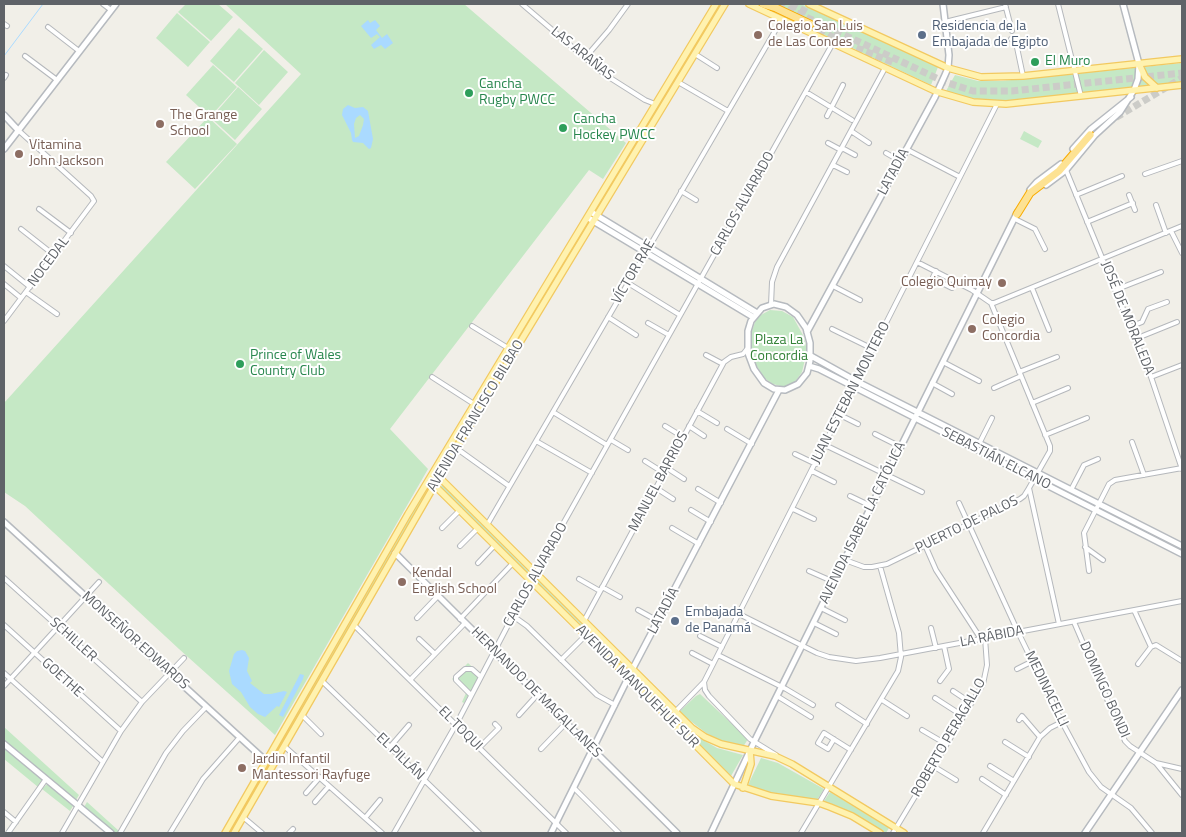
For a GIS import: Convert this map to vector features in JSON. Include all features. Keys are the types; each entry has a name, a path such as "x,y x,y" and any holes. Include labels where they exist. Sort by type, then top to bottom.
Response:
{"highway":[{"path":"763,4 810,24"},
{"path":"1016,216 1030,193 1059,171 1090,135"}],"main road":[{"name":"AVENIDA FRANCISCO BILBAO","path":"225,833 390,544 716,4"},
{"name":"AVENIDA FRANCISCO BILBAO","path":"234,833 434,485 725,4"},
{"path":"749,4 937,92 973,102 997,104 1182,85"},
{"path":"809,4 948,68 980,77 1024,76 1182,59"},
{"path":"1139,64 1145,77 1157,88"},
{"path":"655,104 658,108 656,120"},
{"name":"AVENIDA MANQUEHUE SUR","path":"433,472 692,728 709,739 725,746 782,759 829,786 894,831 904,833"},
{"name":"AVENIDA MANQUEHUE SUR","path":"429,480 734,784 774,797 819,803 842,811 880,833"},
{"path":"390,544 395,553"},
{"path":"743,788 752,761 750,751"},
{"path":"266,760 269,767 268,774"}],"street":[{"path":"103,4 111,10"},
{"path":"4,149 116,4"},
{"name":"LAS ARAÑAS","path":"522,4 528,6 604,74 645,100 655,104"},
{"path":"585,58 628,4"},
{"name":"LATADÍA","path":"807,332 937,92 948,68 949,55 943,4"},
{"path":"1058,4 1081,96"},
{"name":"AVENIDA ISABEL LA CATÓLICA","path":"1016,216 1033,194 1066,170 1098,132 1120,112 1131,97 1137,81 1139,64 1123,4"},
{"path":"945,22 1006,5 1012,31"},
{"name":"VÍCTOR RAE","path":"487,525 782,19"},
{"path":"48,27 79,51"},
{"path":"1011,39 1015,38 1024,76"},
{"name":"CARLOS ALVARADO","path":"394,833 455,725 531,581 833,43"},
{"path":"695,54 717,68"},
{"path":"25,56 57,80"},
{"path":"771,305 772,282 777,267 885,68"},
{"path":"678,82 728,112"},
{"path":"827,116 844,85"},
{"path":"806,92 852,120"},
{"name":"AVENIDA ISABEL LA CATÓLICA","path":"711,833 754,742 1025,196 1031,188 1057,168 1091,129 1131,97"},
{"path":"645,100 650,112"},
{"name":"JUAN ESTEBAN MONTERO","path":"675,712 704,682 714,664 997,104"},
{"path":"4,115 18,130"},
{"name":"NOCEDAL","path":"4,321 6,314 22,298 94,202 91,196 18,130"},
{"path":"851,131 869,143"},
{"path":"828,143 855,155"},
{"path":"906,149 960,177"},
{"path":"886,152 900,161"},
{"path":"1145,174 1182,161"},
{"path":"833,164 847,172"},
{"name":"JOSÉ DE MORALEDA","path":"1066,170 1151,377 1182,468"},
{"path":"1076,195 1122,176"},
{"path":"682,191 696,200"},
{"path":"1130,195 1135,210"},
{"path":"1087,222 1133,203"},
{"path":"1156,205 1166,233"},
{"path":"38,209 70,233"},
{"path":"589,214 701,278 755,315"},
{"path":"1016,216 1035,229 1045,249"},
{"path":"596,218 698,284 755,315"},
{"path":"917,262 991,302 996,302 1103,260 1182,226"},
{"path":"22,229 54,255"},
{"path":"1172,231 1182,253"},
{"path":"4,266 30,287"},
{"path":"936,271 934,279 952,288 957,282"},
{"path":"1115,290 1161,272"},
{"path":"628,283 680,315"},
{"path":"4,284 22,298"},
{"path":"833,286 860,300"},
{"path":"1032,288 1049,330"},
{"path":"26,292 57,314"},
{"name":"PUERTO DE PALOS","path":"845,560 864,567 880,566 1020,499 1024,496 1050,452 1050,446 991,302"},
{"path":"1130,326 1142,322 1148,309 1167,302"},
{"path":"771,305 783,306 791,310 802,321 807,332 811,356 809,366 805,376 798,384 788,389 780,390 769,387 761,379 745,351 748,331 755,315 762,308 771,305"},
{"path":"608,317 636,334"},
{"path":"1135,339 1178,322"},
{"path":"648,323 669,335"},
{"path":"472,326 508,348"},
{"path":"832,329 872,349"},
{"path":"706,355 723,364 731,357 745,351"},
{"name":"SEBASTIÁN ELCANO","path":"811,356 979,444 1182,546"},
{"path":"994,388 1057,357"},
{"path":"943,362 979,381"},
{"name":"MANUEL BARRIOS","path":"584,621 723,364"},
{"path":"1151,377 1182,365"},
{"name":"SEBASTIÁN ELCANO","path":"809,366 819,369 1182,554"},
{"path":"432,377 474,404"},
{"path":"932,383 952,394"},
{"path":"1032,403 1068,388"},
{"name":"LATADÍA","path":"551,833 628,677 780,390"},
{"path":"697,411 717,423"},
{"path":"553,412 608,446"},
{"path":"840,415 858,424"},
{"name":"SEBASTIÁN ELCANO","path":"979,444 992,418"},
{"path":"1045,435 1087,418"},
{"path":"666,426 683,437"},
{"path":"689,426 704,436"},
{"path":"727,429 752,444"},
{"path":"875,434 901,447"},
{"path":"536,440 592,473"},
{"path":"610,440 628,450"},
{"path":"1132,442 1144,475"},
{"path":"825,445 922,492"},
{"path":"456,448 510,486"},
{"path":"985,454 988,448"},
{"path":"795,454 816,464"},
{"path":"1071,490 1084,465 1098,459"},
{"path":"645,461 664,473"},
{"path":"667,468 684,479"},
{"path":"1089,571 1084,533 1112,482 1182,468"},
{"path":"812,471 834,482"},
{"path":"656,488 674,499"},
{"path":"698,488 721,503"},
{"path":"1029,488 1059,624"},
{"path":"850,496 871,506"},
{"name":"MEDINACELLI","path":"959,504 1018,632 1092,778 1101,787 1131,808 1152,833"},
{"path":"793,508 814,519"},
{"path":"442,528 460,510"},
{"path":"691,510 711,522"},
{"name":"MONSEÑOR EDWARDS","path":"4,522 266,760"},
{"path":"460,546 478,528"},
{"path":"672,528 699,544"},
{"path":"478,563 495,545"},
{"path":"925,545 936,570 983,639"},
{"path":"1085,547 1103,560"},
{"name":"HERNANDO DE MAGALLANES","path":"395,553 677,833"},
{"path":"460,618 513,563"},
{"path":"801,833 898,671 900,654 899,633 880,566"},
{"path":"809,570 834,582"},
{"name":"SCHILLER","path":"4,578 142,702"},
{"path":"579,579 620,598"},
{"path":"4,686 99,582"},
{"path":"417,618 438,596"},
{"name":"LA RÁBIDA","path":"738,614 828,657 856,661 936,648 1182,601"},
{"path":"821,608 845,620"},
{"path":"638,610 658,622"},
{"path":"1134,610 1151,647"},
{"path":"513,616 527,626 597,695 615,705"},
{"name":"DOMINGO BONDI","path":"1074,622 1125,741 1139,753 1156,763 1182,795"},
{"path":"410,680 465,623"},
{"path":"814,623 836,634"},
{"name":"GOETHE","path":"4,625 121,731"},
{"name":"EL TOQUI","path":"354,625 566,833"},
{"path":"930,628 936,648"},
{"path":"561,660 586,635"},
{"path":"700,636 722,646"},
{"path":"420,639 435,654"},
{"name":"ROBERTO PERAGALLO","path":"894,831 980,688 986,675 987,660 983,639"},
{"path":"1138,664 1151,647 1156,645 1182,661"},
{"path":"940,680 949,669 944,646"},
{"path":"692,653 714,664"},
{"path":"718,655 813,704"},
{"path":"62,833 121,731 142,702 184,658"},
{"path":"1017,669 1033,661"},
{"path":"471,695 456,680 456,677 465,669 472,669 481,677"},
{"path":"4,673 103,762"},
{"name":"EL PILLÁN","path":"322,680 479,833"},
{"name":"AVENIDA MANQUEHUE SUR","path":"704,682 705,690 709,696 754,742 782,759"},
{"path":"953,691 971,703"},
{"path":"1085,833 1181,693"},
{"path":"518,715 538,694"},
{"path":"777,696 811,717"},
{"path":"935,698 963,716"},
{"path":"882,700 907,716"},
{"path":"838,705 867,724"},
{"path":"120,833 166,753 182,731 206,706"},
{"path":"302,715 321,734"},
{"path":"1019,720 1022,716 1040,737"},
{"path":"983,833 1040,737 1050,728 1062,722"},
{"path":"541,749 566,723"},
{"path":"479,748 499,728 496,724"},
{"path":"390,747 410,725"},
{"path":"922,730 946,744"},
{"path":"834,739 828,749 818,743 824,733 834,739 852,750"},
{"path":"170,833 203,779 240,737"},
{"path":"1005,742 1029,757"},
{"path":"4,744 111,833"},
{"path":"284,746 382,833"},
{"path":"1156,763 1182,769"},
{"path":"933,766 956,780"},
{"path":"990,766 1014,781"},
{"path":"306,793 320,777"},
{"path":"8,833 46,779"},
{"path":"982,779 1006,795"},
{"path":"315,802 330,786"},
{"path":"574,788 619,833"},
{"path":"365,818 380,800"},
{"path":"4,812 16,822"},
{"path":"243,817 262,833"},
{"path":"289,833 293,829"}],"green space":[{"path":"186,4 218,4 233,17 211,41 178,12"},
{"name":"Prince of Wales Country Club","path":"225,4 464,4 626,143 603,179 589,170 390,429 428,469 275,735 25,506 4,492 4,403 301,74"},
{"path":"772,4 801,4 938,67 931,85 763,6"},
{"path":"177,13 210,42 188,67 156,38"},
{"path":"711,17 701,38 658,107 658,105"},
{"path":"239,28 263,49 234,82 210,61"},
{"path":"264,50 288,72 259,105 235,83"},
{"path":"1182,63 1182,82 1003,101 965,97 946,91 955,75 978,81 1001,81"},
{"path":"213,65 237,87 210,117 186,95"},
{"path":"238,87 262,109 235,140 211,118"},
{"path":"208,117 237,144 195,189 166,162"},
{"path":"1024,131 1042,141 1038,148 1020,139"},
{"path":"590,221 468,424 471,415"},
{"name":"Plaza La Concordia","path":"770,310 782,311 793,317 804,337 807,351 802,372 795,382 787,386 773,384 764,378 755,363 752,353 752,331 755,322 759,316"},
{"path":"442,485 691,733 717,748 743,755 731,776 635,681 625,668 440,488"},
{"path":"425,492 427,493 231,833 229,833"},
{"path":"468,663 480,674 464,703 462,702 466,693 468,694 452,679"},
{"path":"700,694 748,739 743,747 720,741 706,733 679,712"},
{"path":"4,727 79,795 76,800 4,740"},
{"path":"4,747 42,779 38,787 4,759"},
{"path":"761,758 778,763 824,789 817,800 780,796 747,787"},
{"path":"49,784 73,806 70,811 42,789"},
{"path":"830,792 889,828 886,833 851,813 824,801"},
{"path":"87,802 119,831 114,833 83,809"}],"water":[{"path":"368,20 370,23 375,20 380,26 376,30 382,38 387,34 393,43 385,49 381,45 374,49 371,45 380,37 377,34 371,38 361,26"},
{"path":"348,105 355,108 363,107 368,111 373,139 371,148 369,149 363,143 353,142 351,133 342,115 343,109","holes":["360,115 364,119 359,136 355,138 354,124 356,118"]},
{"path":"242,650 245,651 249,658 247,671 252,681 250,683 264,694 287,692 279,707 277,706 265,717 250,707 241,692 232,684 229,671 234,654"},
{"path":"300,674 304,675 303,679 283,717 279,715"}],"waterway":[{"path":"4,56 43,4"}],"tunnel":[{"path":"778,4 945,82 973,91 1012,91 1182,73"},
{"path":"791,4 808,13"},
{"path":"810,24 841,42 895,63"},
{"path":"1090,135 1095,130 1182,78"}],"place":[{"name":"Colegio San Luis de Las Condes","path":"758,35"},
{"name":"Residencia de la Embajada de Egipto","path":"922,35"},
{"name":"El Muro","path":"1035,62"},
{"name":"Cancha Rugby PWCC","path":"469,93"},
{"name":"The Grange School","path":"160,124"},
{"name":"Cancha Hockey PWCC","path":"563,128"},
{"name":"Vitamina John Jackson","path":"19,154"},
{"name":"Colegio Quimay","path":"1002,283"},
{"name":"Colegio Concordia","path":"972,329"},
{"name":"Prince of Wales Country Club","path":"240,364"},
{"name":"Kendal English School","path":"402,582"},
{"name":"Embajada de Panamá","path":"675,621"},
{"name":"Jardin Infantil Mantessori Rayfuge","path":"242,768"}]}
